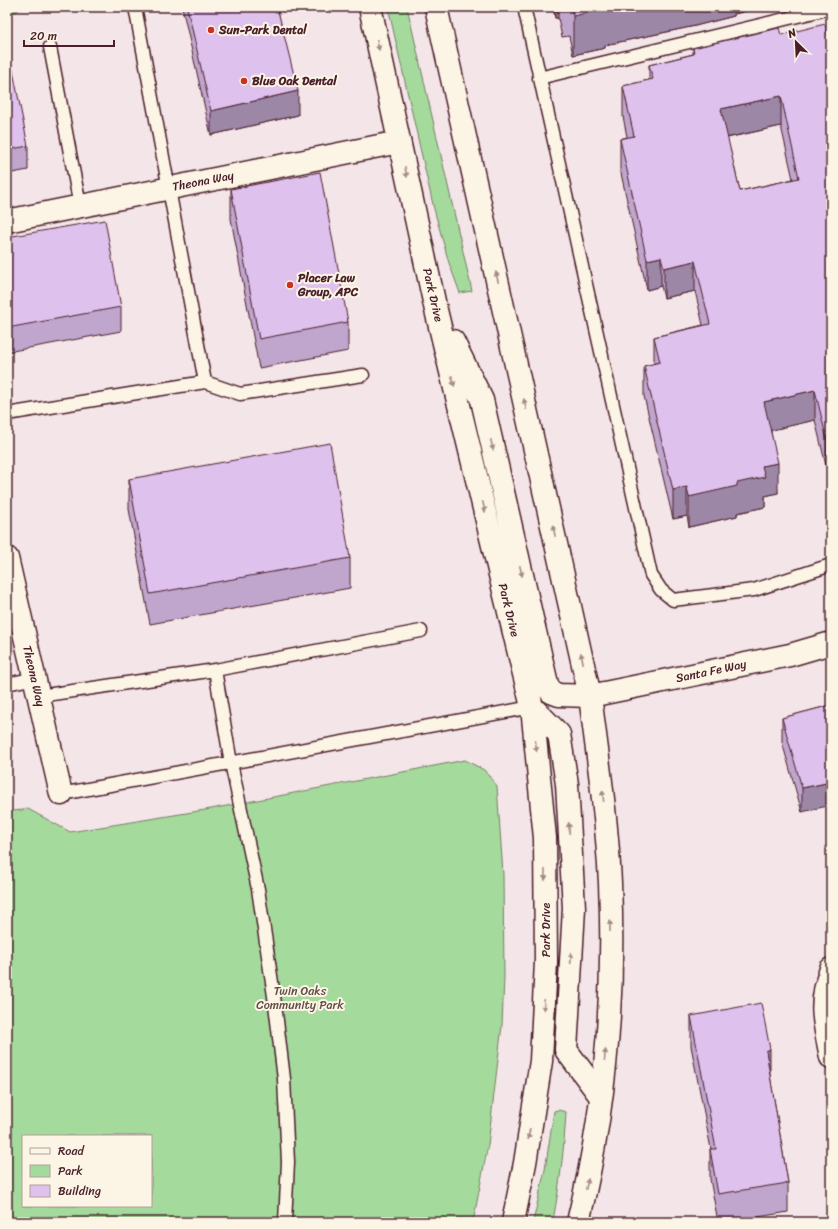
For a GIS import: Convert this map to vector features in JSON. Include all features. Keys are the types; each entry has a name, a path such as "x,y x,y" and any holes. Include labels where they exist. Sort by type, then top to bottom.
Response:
{"main road":[{"name":"Park Drive","path":"370,7 435,306 532,707 545,838 546,962 541,1061 525,1164 513,1222"},
{"path":"436,7 590,696 605,812 610,884 610,960 607,1034 601,1097 591,1168 578,1222"},
{"name":"Theona Way","path":"7,221 399,142"},
{"name":"Santa Fe Way","path":"435,306 482,400 547,684 551,692 559,696 590,696 790,655 831,643"},
{"name":"Theona Way","path":"7,558 61,794"},
{"path":"532,707 559,734 567,784 574,908 566,1050 601,1097"},
{"path":"831,969 824,990 822,1013 831,1057"}],"lane":[{"path":"136,7 171,188 205,382"},
{"path":"524,7 651,575 661,590 673,600 754,590 831,565"},
{"path":"539,78 831,8"},
{"path":"50,47 80,206"},
{"path":"7,414 205,382 240,394 363,375"},
{"path":"7,684 37,687 215,670 421,631"},
{"path":"215,670 230,763 258,889 284,1079 288,1162 285,1222"},
{"path":"61,794 532,707"}],"green space":[{"path":"7,7 23,7 7,17"},
{"path":"388,7 407,7 472,291 460,293 449,263 434,209"},
{"name":"Twin Oaks Community Park","path":"465,760 484,770 497,786 503,874 504,977 502,1025 488,1145 473,1222 7,1222 7,812 28,809 70,832 211,809"},
{"path":"558,1110 566,1112 558,1193 553,1220 552,1222 533,1222 545,1170 554,1111"}],"building":[{"name":"Blue Oak Dental","path":"187,7 277,7 298,91 211,111"},
{"path":"571,7 604,7 605,9 573,16"},
{"path":"825,24 829,40 831,39 831,439 827,440 815,390 764,402 778,463 762,466 765,477 737,483 737,486 689,497 687,487 673,490 644,366 660,362 654,337 710,324 695,261 664,268 661,257 647,260 620,139 634,136 623,86 653,79 649,65 694,54 693,48 779,28 781,35","holes":["781,96 799,178 740,191 721,109"]},
{"path":"10,56 28,146 7,150 7,57"},
{"name":"Placer Law Group, APC","path":"320,172 348,322 259,339 231,189"},
{"path":"105,220 121,307 7,328 7,237"},
{"path":"330,443 350,558 150,594 129,479"},
{"path":"831,705 831,782 802,788 782,718"},
{"path":"761,1003 770,1049 766,1051 788,1183 718,1194 710,1149 716,1149 691,1016"}],"place":[{"name":"Sun-Park Dental","path":"211,30"},
{"name":"Blue Oak Dental","path":"244,81"},
{"name":"Placer Law Group, APC","path":"290,285"}]}
